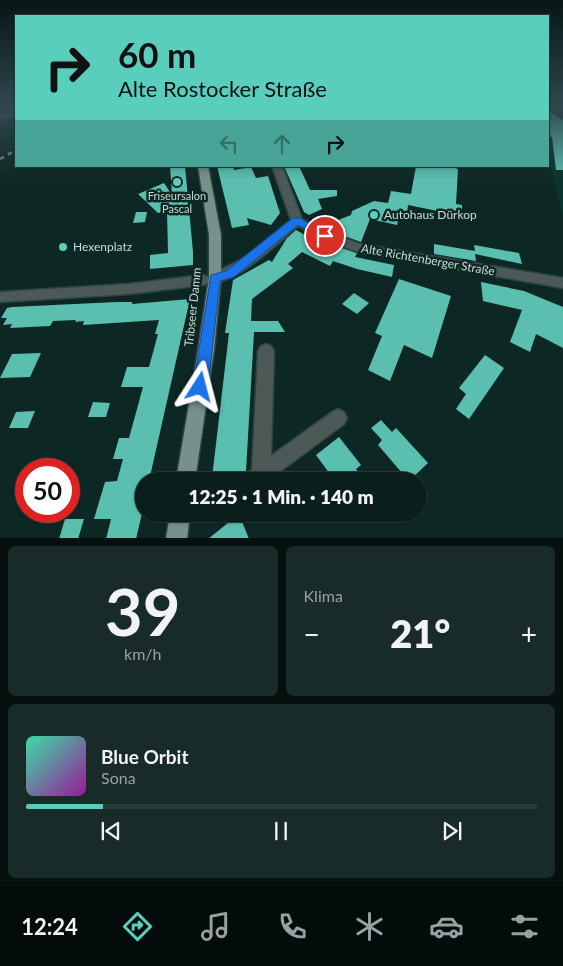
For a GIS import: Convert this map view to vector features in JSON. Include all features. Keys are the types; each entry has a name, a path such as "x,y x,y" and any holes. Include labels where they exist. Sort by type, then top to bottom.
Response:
{"main road":[{"name":"Tribseer Damm","path":"187,472 216,277 215,235 203,167"},
{"path":"176,538 179,522"}],"street":[{"path":"216,277 297,221 277,167"},
{"name":"Alte Richtenberger Straße","path":"297,221 325,236 358,248 563,283"},
{"name":"Tribseer Damm","path":"0,296 129,289 216,277"},
{"path":"257,472 266,351"},
{"path":"265,472 338,418"}],"shaded area":[{"path":"549,144 563,146 563,220 549,157"}],"building":[{"path":"549,131 563,131 563,170 556,170 552,137 549,136"},
{"path":"170,167 185,167 193,265 150,269 150,255 168,253 167,211 158,213 138,194 164,183 172,195"},
{"path":"217,167 233,167 234,170 251,167 256,178 268,176 280,213 271,225 247,218 249,225 232,228"},
{"path":"284,167 299,167 310,190 337,190 337,196 318,199 322,209 309,215 304,212"},
{"path":"416,167 452,167 458,169 456,204 462,205 462,216 408,205 407,214 400,213 397,225 370,219 361,242 327,230 328,224 351,215 352,211 374,201 388,203 391,191 411,194"},
{"path":"136,212 147,212 145,222 133,223"},
{"path":"296,230 323,245 324,242 357,253 355,257 394,265 392,277 333,261 330,266 302,252 288,264 293,268 252,299 251,321 278,321 285,332 254,332 246,471 213,472 229,333 225,333 233,280 269,260 272,262 287,238"},
{"path":"434,244 475,251 474,245 519,253 522,264 475,254 476,261 434,254"},
{"path":"399,279 451,296 432,358 404,345 390,381 368,370 382,336 375,333"},
{"path":"481,282 524,291 563,307 563,348 536,334 530,352 510,342 522,310 483,301"},
{"path":"354,293 369,303 357,314 342,304"},
{"path":"190,299 151,472 135,472 135,522 140,522 136,538 106,538 111,519 94,519 105,482 117,481 123,459 113,459 119,438 129,438 143,387 121,387 127,367 149,367 158,334 155,334 159,320 83,325 84,321 53,321 50,326 10,328 12,324 3,325 7,318 1,318 7,308 12,307 132,302 132,304"},
{"path":"41,353 30,377 0,378 12,354"},
{"path":"485,355 504,368 469,419 456,409 466,394 459,388"},
{"path":"93,402 110,403 106,417 88,417"},
{"path":"35,411 28,428 9,428 16,412"},
{"path":"381,420 392,432 396,428 428,463 418,472 401,472 378,445 382,440 371,428"},
{"path":"339,437 361,465 356,469 358,472 328,472 316,455"},
{"path":"80,519 84,519 78,538 59,538 64,523 80,523"},
{"path":"229,522 242,522 249,538 209,538"}],"railway":[{"path":"0,159 15,151"}],"place":[{"name":"Friseursalon Pascal","path":"177,182"},
{"name":"Autohaus Dürkop","path":"374,215"},
{"name":"Hexenplatz","path":"63,247"}],"route":[{"path":"200,387 215,278 230,274 297,221 325,236"}]}
